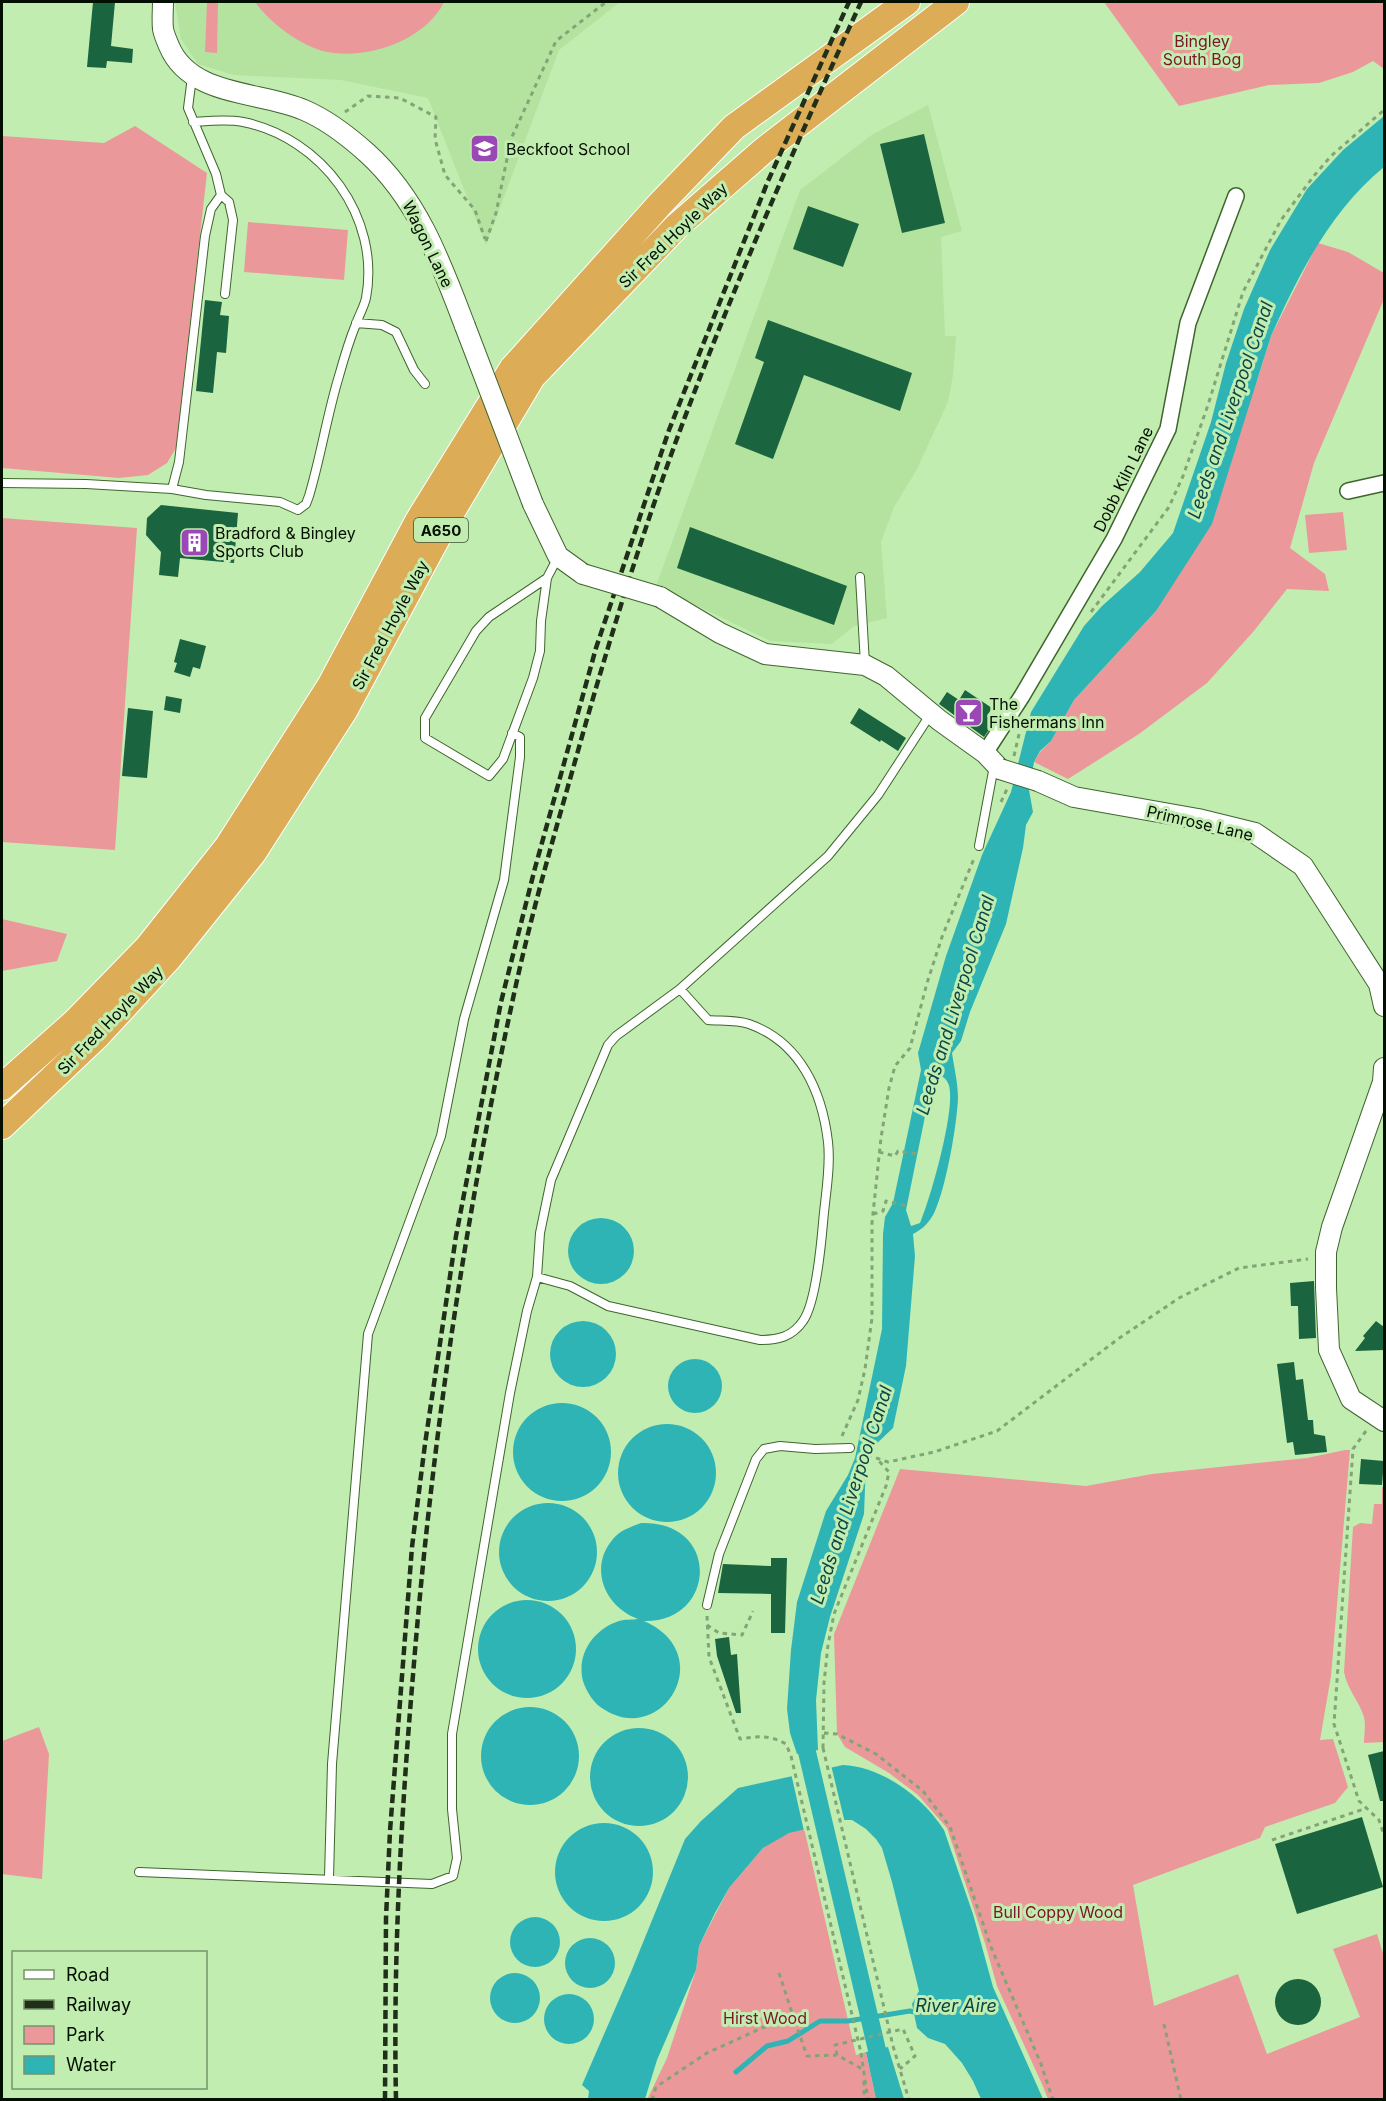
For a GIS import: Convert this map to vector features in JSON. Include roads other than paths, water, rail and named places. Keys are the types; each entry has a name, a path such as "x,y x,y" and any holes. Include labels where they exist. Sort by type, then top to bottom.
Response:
{"highway":[{"name":"Sir Fred Hoyle Way","path":"2,1086 75,1022 148,947 228,846 330,686 418,521 512,369 660,204 734,127 907,2"},
{"name":"Sir Fred Hoyle Way","path":"2,1126 98,1035 169,958 253,853 344,711 445,523 532,377 677,226 763,151 956,2"}],"street":[{"name":"Wagon Lane","path":"164,2 163,31 174,56 192,75 219,87 303,109 330,123 369,154 401,190 423,225 445,272 533,504 558,556"},
{"name":"Dobb Kiln Lane","path":"993,762 1022,696 1114,539 1168,429 1188,323 1236,196"},
{"path":"1348,490 1384,483"},
{"path":"558,556 583,574 660,597 720,633 765,654 866,666"},
{"name":"Primrose Lane","path":"866,666 886,676 993,762 1074,797 1198,819 1255,833 1303,866 1382,983 1384,1006"},
{"path":"1380,1419 1351,1399 1329,1350 1326,1252 1383,1082 1384,1068"}],"lane":[{"path":"192,75 188,108 216,174 221,195 229,202 233,220 225,294"},
{"path":"2,483 86,484 172,489 206,495 280,502 298,510 302,508 309,496 338,377 366,299 366,258 363,237 353,207 336,179 314,157 293,142 266,128 226,120 192,122"},
{"path":"172,489 179,462 205,236 211,209 221,195"},
{"path":"356,322 382,325 396,332 414,370 425,384"},
{"path":"547,579 489,618 476,631 425,718 425,738 489,776 503,759 533,678 540,651 541,621 547,579 558,556"},
{"path":"860,577 866,666"},
{"path":"139,1872 432,1884 453,1876 457,1858 452,1809 452,1734 510,1393 527,1311 537,1276 540,1233 551,1180 608,1045 616,1036 680,990 828,856 878,795 931,714"},
{"path":"329,1878 332,1764 368,1334 441,1136 464,1019 504,880 520,757 520,737 512,733"},
{"path":"979,846 993,762"},
{"path":"537,1276 570,1286 608,1306 760,1340 777,1340 789,1335 803,1320 808,1309 820,1257 826,1195 828,1143 821,1103 806,1069 788,1047 771,1034 747,1023 708,1020 680,990"},
{"path":"707,1605 719,1554 756,1459 764,1449 780,1446 815,1449 850,1448"}],"water":[{"path":"1384,116 1384,167 1365,184 1332,223 1305,267 1282,313 1271,336 1212,524 1156,611 1074,700 1051,741 1040,751 1034,762 1029,790 1033,812 1026,825 1006,924 970,1012 961,1041 952,1053 958,1098 950,1156 935,1211 926,1225 913,1234 915,1256 906,1366 893,1428 871,1449 866,1463 864,1514 830,1617 821,1653 816,1700 818,1750 797,1754 790,1733 787,1709 797,1602 826,1511 848,1475 855,1458 882,1329 885,1217 893,1203 921,1070 918,1053 946,956 982,855 1011,792 1031,712 1084,626 1102,606 1140,572 1173,533 1211,422 1226,363 1244,309 1270,250 1307,189 1343,150","holes":["938,1075 944,1078 950,1090 948,1121 930,1196 920,1223 911,1226 906,1210 933,1077"]},
{"path":"601,1218 614,1220 624,1228 632,1238 634,1251 632,1264 624,1274 614,1282 601,1284 588,1282 578,1274 570,1264 568,1251 570,1238 578,1228 588,1220"},
{"path":"583,1321 596,1323 606,1331 614,1341 616,1354 614,1367 606,1377 596,1385 583,1387 570,1385 560,1377 552,1367 550,1354 552,1341 560,1331 570,1323"},
{"path":"690,1359 700,1359 710,1363 718,1371 722,1386 718,1401 710,1409 700,1413 690,1413 680,1409 672,1401 668,1391 668,1381 672,1371 680,1363"},
{"path":"562,1403 581,1407 597,1417 607,1433 611,1452 607,1471 597,1487 581,1497 562,1501 543,1497 527,1487 517,1471 513,1452 517,1433 527,1417 543,1407"},
{"path":"667,1424 686,1428 702,1438 712,1454 716,1473 712,1492 702,1508 686,1518 667,1522 648,1518 632,1508 622,1492 618,1473 622,1454 632,1438 648,1428"},
{"path":"548,1503 567,1507 583,1517 593,1533 597,1552 593,1571 583,1587 567,1597 548,1601 529,1597 513,1587 503,1571 499,1552 503,1533 513,1517 529,1507"},
{"path":"641,1523 667,1527 686,1538 697,1554 700,1572 696,1590 685,1606 668,1617 644,1621 666,1636 678,1654 680,1673 674,1691 663,1706 646,1716 626,1718 605,1710 591,1698 583,1681 582,1661 589,1644 602,1630 619,1621 638,1619 617,1606 609,1596 601,1574 606,1550 613,1539 622,1531"},
{"path":"527,1600 546,1604 562,1614 572,1630 576,1649 572,1668 562,1684 546,1694 527,1698 508,1694 492,1684 482,1668 478,1649 482,1630 492,1614 508,1604"},
{"path":"530,1707 549,1711 565,1721 575,1737 579,1756 575,1775 565,1791 549,1801 530,1805 511,1801 495,1791 485,1775 481,1756 485,1737 495,1721 511,1711"},
{"path":"639,1728 658,1732 674,1742 684,1758 688,1777 684,1796 674,1812 658,1822 639,1826 620,1822 604,1812 594,1796 590,1777 594,1758 604,1742 620,1732"},
{"name":"River Aire","path":"843,1765 873,1771 901,1786 925,1806 944,1830 973,1914 993,1987 1043,2099 981,2099 962,2063 945,2044 928,2038 917,2028 912,2004 919,1991 882,1848 866,1829 852,1820 845,1820 789,1833 763,1848 729,1888 699,1946 696,1970 657,2060 645,2099 588,2099 589,2091 582,2085 685,1839 701,1821 738,1788"},
{"path":"604,1823 623,1827 639,1837 649,1853 653,1872 649,1891 639,1907 623,1917 604,1921 585,1917 569,1907 559,1891 555,1872 559,1853 569,1837 585,1827"},
{"path":"535,1917 544,1919 555,1928 560,1942 558,1951 549,1962 535,1967 526,1965 515,1956 510,1942 512,1933 521,1922"},
{"path":"590,1938 599,1940 610,1949 615,1963 613,1972 604,1983 590,1988 581,1986 570,1977 565,1963 567,1954 576,1943"},
{"path":"515,1973 524,1975 535,1984 540,1998 538,2007 529,2018 515,2023 506,2021 495,2012 490,1998 492,1989 501,1978"},
{"path":"569,1994 578,1996 589,2005 594,2019 592,2028 583,2039 569,2044 560,2042 549,2033 544,2019 546,2010 555,1999"},
{"path":"888,2047 904,2099 876,2099 866,2052"}],"waterway":[{"name":"Leeds and Liverpool Canal","path":"804,1728 807,1752 877,2050 891,2100"},
{"path":"736,2072 767,2046 788,2041 820,2021 848,2021 910,2011 918,2013"}],"railway":[{"path":"385,2100 386,1918 390,1831 412,1547 456,1236 501,1002 535,868 596,648 669,430 768,181 849,2"},
{"path":"396,2100 397,1940 402,1834 413,1675 429,1507 464,1257 494,1091 518,977 548,856 598,682 664,474 743,270 861,2"}],"place":[{"name":"Beckfoot School","path":"485,149"},
{"name":"Bradford & Bingley Sports Club","path":"194,542"},
{"name":"The Fishermans Inn","path":"968,713"}],"park label":[{"name":"Bingley South Bog","path":"1202,50"},
{"name":"Bull Coppy Wood","path":"1058,1912"},
{"name":"Hirst Wood","path":"765,2018"}]}
